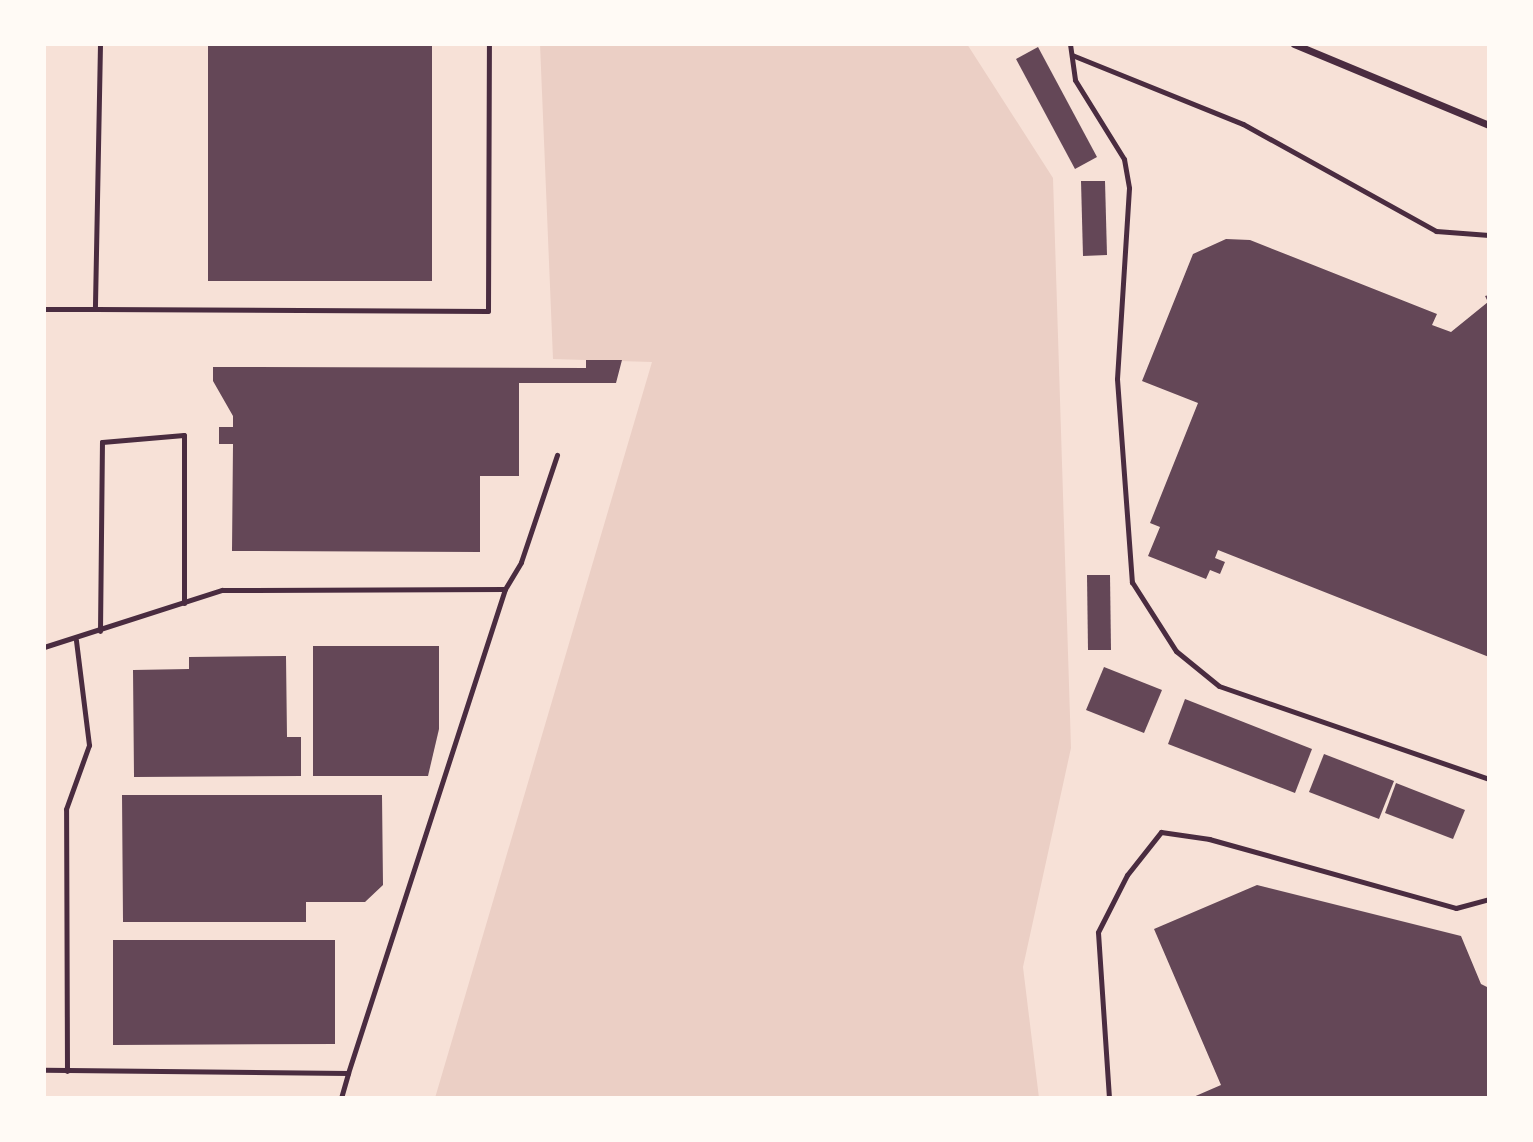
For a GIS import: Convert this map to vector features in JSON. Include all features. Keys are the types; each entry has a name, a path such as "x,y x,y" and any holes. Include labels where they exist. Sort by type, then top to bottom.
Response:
{"street":[{"path":"1294,44 1489,125"}],"lane":[{"path":"95,309 100,44"},
{"path":"44,309 488,311 489,44"},
{"path":"1070,44 1075,80 1124,159 1129,188 1117,379 1132,582 1175,651 1219,686 1489,779"},
{"path":"1072,55 1243,124 1436,231 1489,235"},
{"path":"100,631 102,442 184,435 184,603"},
{"path":"341,1098 505,589 521,562 557,455"},
{"path":"44,647 76,640 222,590 505,589"},
{"path":"67,1071 66,809 89,745 76,640"},
{"path":"1109,1098 1098,932 1127,875 1161,832 1209,839 1455,908 1489,899"},
{"path":"44,1070 348,1073"}],"shaded area":[{"path":"540,44 967,44 1053,178 1071,748 1023,967 1039,1098 435,1098 652,362 553,359"}],"building":[{"path":"208,44 432,44 432,281 208,281"},
{"path":"1038,47 1097,157 1075,169 1016,59"},
{"path":"1081,181 1105,181 1107,255 1083,256"},
{"path":"1226,239 1250,240 1437,314 1432,325 1451,332 1488,302 1485,296 1489,295 1489,657 1218,550 1215,558 1225,562 1220,574 1210,570 1206,579 1148,556 1160,527 1150,523 1198,403 1142,381 1193,254"},
{"path":"586,360 622,360 616,383 519,383 519,476 480,476 480,552 232,551 233,444 219,444 219,427 233,427 233,416 213,381 213,367 586,368"},
{"path":"1087,575 1110,575 1111,650 1088,650"},
{"path":"313,646 439,646 439,729 428,776 313,776"},
{"path":"286,656 287,737 301,737 301,776 134,777 133,670 189,669 189,657"},
{"path":"1104,667 1162,690 1144,733 1086,710"},
{"path":"1185,699 1312,749 1295,793 1168,744"},
{"path":"1324,754 1394,781 1379,819 1309,792"},
{"path":"1396,783 1465,810 1453,839 1385,813"},
{"path":"122,795 382,795 383,885 365,902 306,902 306,922 123,922"},
{"path":"1257,885 1461,936 1481,984 1489,988 1489,1098 1191,1098 1221,1085 1154,929"},
{"path":"113,940 335,940 335,1044 113,1045"}]}
